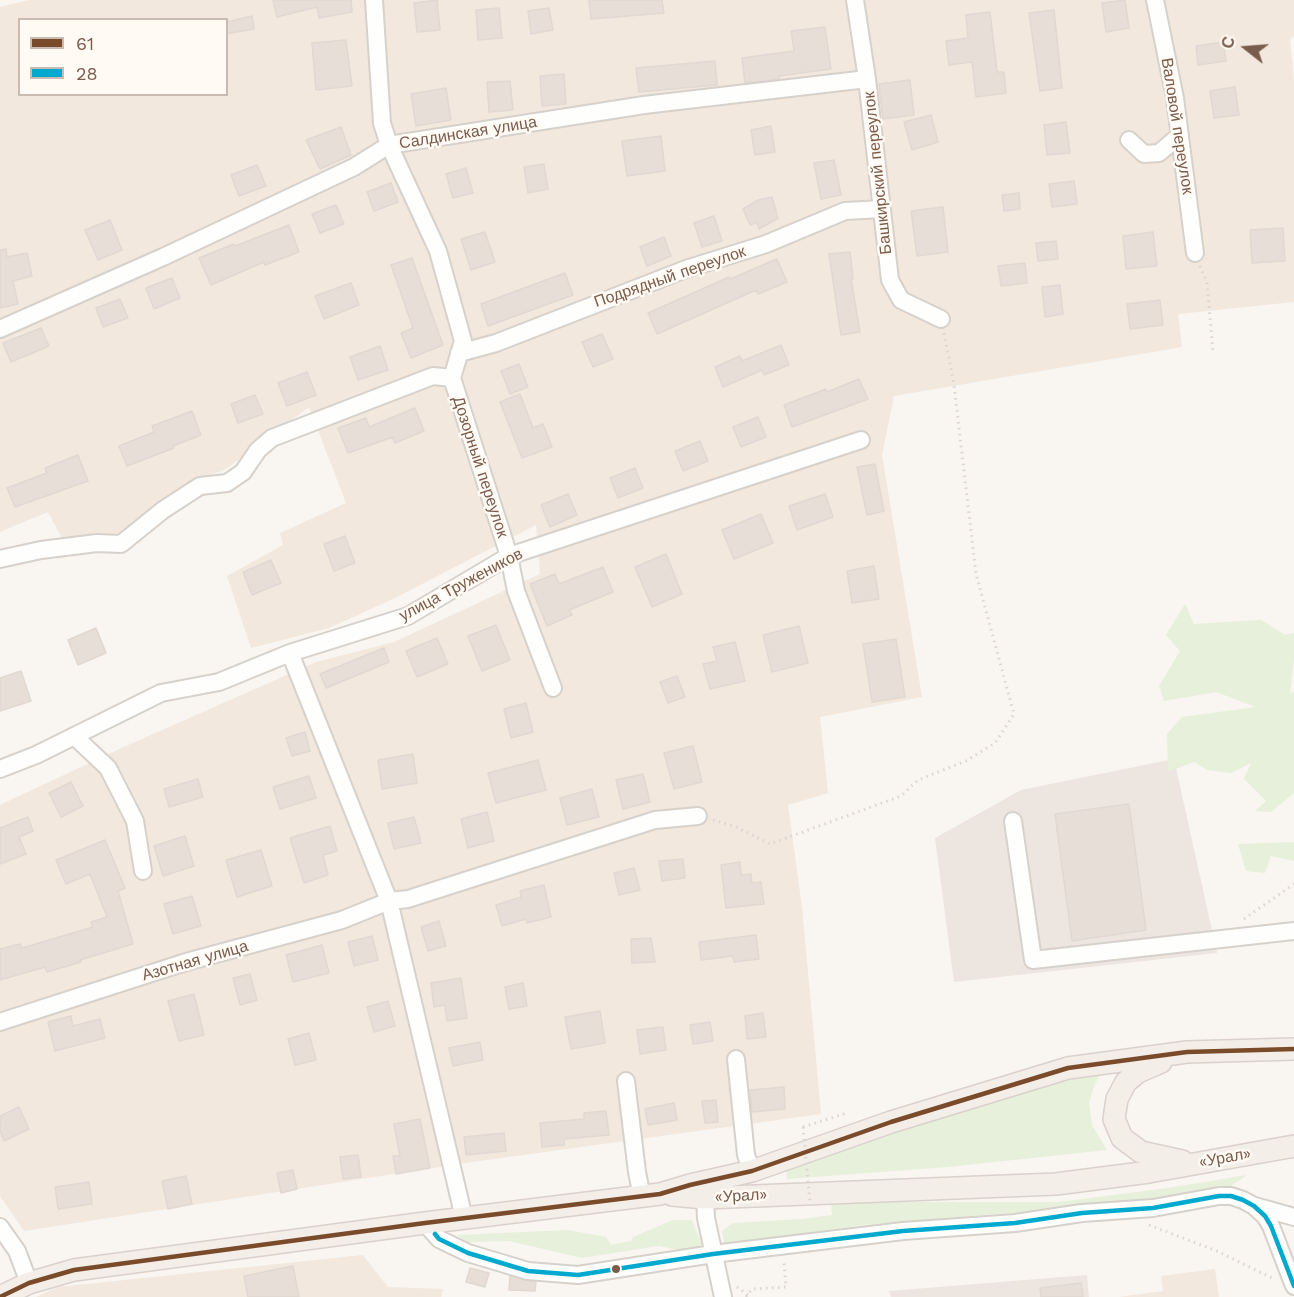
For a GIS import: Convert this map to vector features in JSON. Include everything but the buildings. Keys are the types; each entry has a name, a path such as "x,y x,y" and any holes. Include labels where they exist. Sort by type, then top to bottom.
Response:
{"main road":[{"name":"«Урал»","path":"651,1196 752,1171 891,1122 1068,1068 1187,1052 1294,1049"},
{"path":"1187,1052 1138,1072 1126,1082 1117,1099 1114,1119 1122,1138 1141,1152 1192,1164"},
{"name":"«Урал»","path":"651,1196 705,1198 1056,1184 1149,1172 1294,1146"},
{"path":"0,1297 29,1283 74,1270 425,1223 651,1196"}],"street":[{"name":"Дозорный переулок","path":"374,0 382,123 389,145 438,250 463,341 452,378 509,556 516,591 553,688"},
{"name":"Башкирский переулок","path":"855,0 867,79 890,280 901,300 941,319"},
{"name":"Валовой переулок","path":"1155,0 1175,98 1195,253"},
{"name":"Салдинская улица","path":"0,329 162,257 354,167 389,145 644,105 867,79"},
{"path":"1129,140 1144,154 1159,153 1180,135"},
{"name":"Подрядный переулок","path":"459,353 496,343 686,269 766,244 845,211 882,209"},
{"path":"0,559 41,550 97,543 121,544 163,510 200,486 227,483 243,472 258,450 272,438 433,376 452,378"},
{"name":"улица Тружеников","path":"0,769 36,755 161,693 219,682 290,653 408,616 509,556 861,440"},
{"path":"290,653 389,901 464,1218"},
{"path":"74,736 108,768 135,821 143,871"},
{"name":"Азотная улица","path":"0,1022 186,963 342,920 389,901 408,899 655,820 698,816"},
{"path":"1013,821 1033,960 1294,931"},
{"path":"736,1059 746,1155 752,1171"},
{"path":"626,1081 637,1172 651,1196"},
{"path":"425,1223 439,1239 468,1253 528,1271 578,1275 713,1254 903,1231 1014,1223 1082,1213 1153,1208 1219,1196 1243,1200 1254,1206 1294,1217"},
{"path":"705,1198 705,1218 723,1297"},
{"path":"1254,1206 1265,1216 1271,1226 1286,1284"},
{"path":"0,1227 17,1251 29,1283"}],"path":[{"path":"1195,253 1207,282 1213,352"},
{"path":"698,816 734,826 770,844 901,796 918,780 966,761 995,743 1014,714 976,574 954,386 941,319"},
{"path":"1242,920 1294,885"},
{"path":"810,1203 803,1127 847,1113"},
{"path":"1143,1223 1217,1251 1286,1284"},
{"path":"746,1297 752,1289 786,1287 784,1264"}],"shaded area":[{"path":"30,0 1294,0 1294,36 1290,39 1294,81 1294,302 1178,314 1182,347 894,396 882,455 922,697 820,717 828,793 788,805 802,907 821,1114 465,1163 24,1231 0,1196 0,805 117,750 316,662 394,642 540,574 536,525 395,598 329,628 251,648 227,576 283,545 280,533 346,503 309,407 226,469 185,485 130,531 65,544 48,512 0,532 0,7"},
{"path":"1174,759 1217,953 954,982 935,838 1021,790"},
{"path":"363,1255 388,1287 443,1289 441,1297 36,1297 58,1287"},
{"path":"1215,1269 1219,1297 1119,1297 1163,1291 1161,1276"},
{"path":"1087,1275 1089,1297 891,1297 889,1291"}],"green space":[{"path":"1185,604 1194,624 1261,620 1285,635 1294,633 1290,693 1294,692 1294,793 1271,812 1255,811 1266,801 1244,779 1251,763 1231,773 1207,770 1194,762 1168,772 1167,734 1182,717 1256,707 1216,692 1164,701 1159,686 1180,651 1166,635"},
{"path":"1294,842 1294,861 1271,856 1265,873 1246,871 1238,844"},
{"path":"1102,1071 1089,1103 1092,1125 1107,1150 948,1167 787,1179 786,1170 1005,1094"},
{"path":"1247,1175 1226,1189 1197,1191 1166,1200 864,1225 725,1247 722,1231 733,1223 832,1215 831,1202 1058,1202"},
{"path":"673,1220 692,1220 701,1243 698,1254 659,1246 582,1258 509,1241 467,1242 457,1235 568,1230 606,1237 611,1245 631,1241 633,1237"}],"transit line":[{"name":"61","path":"0,1297 29,1283 74,1270 660,1194 752,1171 891,1122 1068,1068 1187,1052 1294,1049"},
{"name":"28","path":"435,1234 439,1239 468,1253 528,1271 578,1275 713,1254 903,1231 1015,1223 1082,1213 1153,1208 1219,1196 1231,1196 1254,1206 1265,1216 1294,1286"}]}
